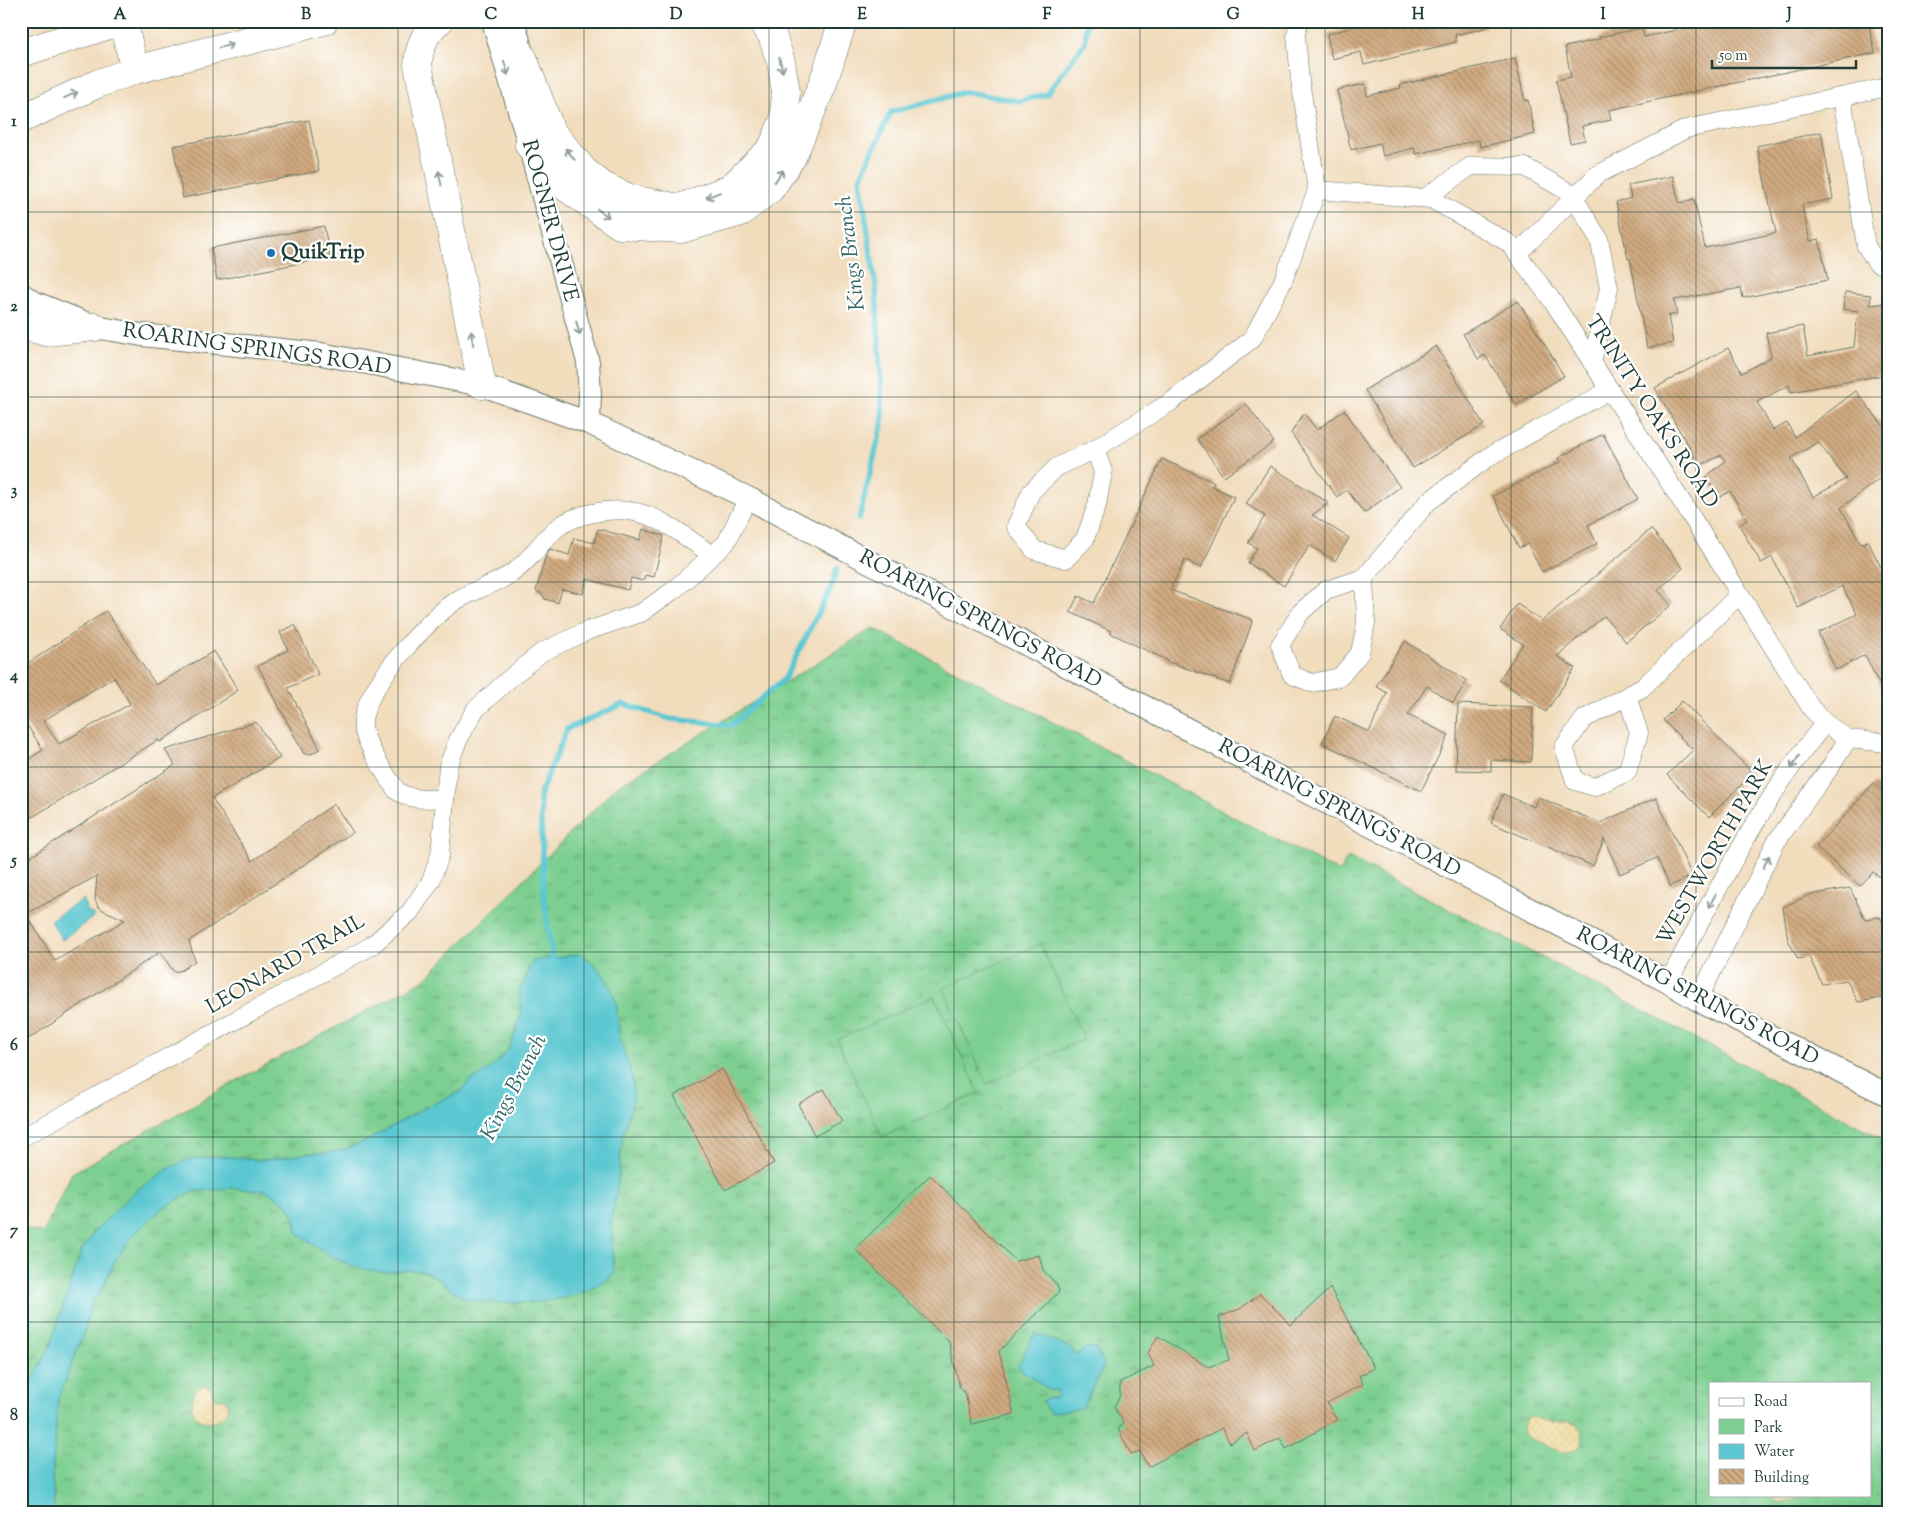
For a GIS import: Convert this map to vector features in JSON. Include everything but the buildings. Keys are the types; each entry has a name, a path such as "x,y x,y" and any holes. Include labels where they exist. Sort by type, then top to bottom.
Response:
{"main road":[{"path":"21,48 123,21 136,70"},
{"path":"21,119 97,84 136,70 324,21"},
{"path":"523,58 551,131 584,171 603,186 631,199 680,208 731,188 772,148 784,120 786,92 781,62 772,35 762,21"},
{"path":"529,146 567,188 620,225 681,229 741,212 771,188 792,157 822,86 843,21"},
{"path":"437,23 425,38 419,50 418,65 482,386"},
{"path":"21,53 64,38"},
{"path":"21,326 46,332 95,327"}],"street":[{"name":"ROGNER DRIVE","path":"493,21 588,362 589,422"},
{"path":"514,21 523,58"},
{"path":"1095,449 1102,472 1097,505 1085,539 1066,559 1034,550 1016,526 1031,492 1057,467 1095,449 1172,402 1252,339 1282,281 1317,190 1300,80 1296,35 1299,21"},
{"path":"1518,254 1597,175 1686,129 1888,87"},
{"path":"1842,97 1866,246 1877,263 1888,266"},
{"path":"1425,198 1471,166 1525,167 1565,190 1574,198 1599,239 1609,288 1592,362"},
{"name":"TRINITY OAKS ROAD","path":"1317,190 1431,199 1509,243 1554,303 1811,708 1825,723 1848,739 1888,743"},
{"name":"ROARING SPRINGS ROAD","path":"21,294 33,302 95,327 142,335 321,354 482,386 589,422 748,498 1668,982 1698,1000 1888,1095"},
{"path":"1364,578 1366,623 1360,653 1340,676 1312,683 1292,675 1280,645 1301,612 1326,590 1364,578 1428,502 1490,456 1610,390"},
{"name":"LEONARD TRAIL","path":"21,1138 371,946 410,912 431,880 440,855 448,766 458,740 475,710 542,652 587,631 641,613 675,589 726,543 748,498"},
{"path":"445,798 416,799 404,796 397,791 366,738 363,727 363,717 367,707 392,664 412,638 454,602 518,570 558,527 575,517 599,512 630,511 666,522 712,555"},
{"path":"1628,696 1639,733 1627,772 1594,787 1575,781 1564,747 1584,719 1642,688 1740,594"},
{"name":"WESTWORTH PARK","path":"1668,982 1755,822 1805,747 1825,723"},
{"path":"1698,1000 1776,842 1831,766 1848,739"}],"green space":[{"path":"873,628 1339,872 1348,857 1605,990 1888,1142 1888,1513 21,1513 21,1258 27,1229 43,1233 72,1173 247,1075 424,980 616,787"},
{"path":"1040,944 1084,1039 987,1084 943,988"},
{"path":"934,996 979,1093 882,1137 837,1040"}],"sand":[{"path":"203,1385 209,1386 214,1399 225,1399 228,1406 226,1413 218,1420 208,1422 195,1416 192,1404 195,1391"},
{"path":"1532,1417 1552,1422 1573,1422 1581,1430 1581,1446 1562,1452 1529,1438 1523,1430 1526,1419"},
{"path":"1771,1496 1805,1496 1780,1504 1773,1500"}],"water":[{"path":"84,899 86,910 95,916 62,940 50,920"},
{"path":"582,954 600,970 612,990 616,1002 620,1038 632,1077 634,1097 622,1139 618,1183 611,1221 614,1274 589,1290 576,1295 547,1301 503,1303 474,1301 465,1298 422,1271 382,1272 347,1264 336,1259 316,1247 297,1232 295,1217 287,1204 267,1191 232,1188 191,1192 163,1208 133,1235 114,1263 100,1294 92,1300 85,1329 58,1400 52,1479 54,1513 21,1513 21,1423 30,1387 50,1346 81,1252 95,1231 134,1192 170,1168 189,1159 223,1156 256,1160 275,1159 346,1149 368,1140 428,1106 462,1091 469,1081 480,1076 508,1050 521,1015 519,994 533,961"},
{"path":"1035,1333 1073,1349 1073,1353 1078,1355 1086,1348 1096,1348 1104,1365 1082,1408 1050,1413 1042,1401 1049,1397 1055,1398 1058,1396 1057,1390 1049,1390 1017,1367"},
{"path":"976,1505 986,1513 961,1513 969,1506"}],"waterway":[{"name":"Kings Branch","path":"859,519 883,421 876,287 860,178 891,112 965,92 1019,101 1047,94 1085,42 1087,21"},
{"name":"Kings Branch","path":"553,965 544,897 540,794 567,729 623,704 670,719 731,725 785,678 831,588 837,568"}],"place":[{"name":"QuikTrip","path":"271,253"}]}
